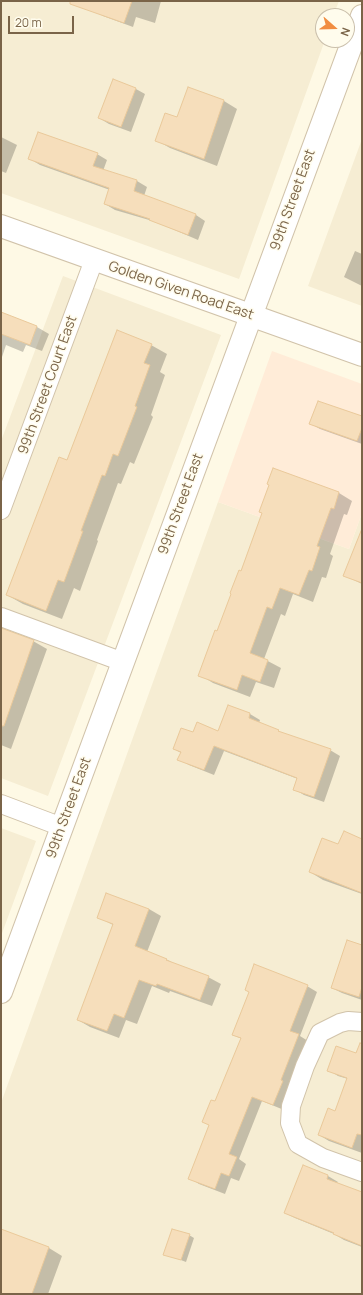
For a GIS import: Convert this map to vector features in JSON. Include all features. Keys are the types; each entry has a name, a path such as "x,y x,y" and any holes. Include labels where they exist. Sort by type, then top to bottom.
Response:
{"street":[{"name":"99th Street East","path":"1,992 362,16"},
{"name":"Golden Given Road East","path":"1,226 362,355"},
{"name":"99th Street Court East","path":"1,510 94,260"},
{"path":"1,617 123,662"},
{"path":"1,804 62,826"},
{"path":"362,1022 348,1021 340,1023 320,1033 304,1066 291,1106 290,1123 298,1144 323,1158 362,1172"}],"shaded area":[{"path":"1,1 339,1 336,8 315,8 315,48 322,48 239,279 1,193"},
{"path":"362,139 362,306 308,286"},
{"path":"63,276 221,335 48,796 1,778 1,441"},
{"path":"272,351 362,384 362,513 349,549 218,502"},
{"path":"218,502 349,549 362,513 362,1294 1,1294 1,1103"},
{"path":"1,828 36,841 1,936"}],"building":[{"path":"70,1 132,1 124,23 70,4"},
{"path":"113,79 136,88 121,127 98,118"},
{"path":"188,87 224,100 204,159 155,141 165,113 177,117"},
{"path":"38,132 98,153 93,166 137,180 134,191 196,214 188,235 149,220 150,219 104,204 109,188 28,159"},
{"path":"1,312 37,326 30,345 1,334"},
{"path":"117,330 152,344 144,363 150,365 135,406 137,407 118,456 113,454 105,476 102,475 64,582 58,580 46,611 6,595 59,457 67,460"},
{"path":"318,401 362,416 362,428 357,441 309,424"},
{"path":"273,468 339,492 334,509 331,508 317,546 320,547 312,571 309,570 299,595 280,588 272,609 267,607 250,653 268,660 260,682 242,675 237,690 198,676 215,630 217,631 239,570 241,571 262,513 259,512 269,485 267,484"},
{"path":"362,531 362,583 343,576"},
{"path":"1,628 34,640 4,726 1,726"},
{"path":"228,705 250,713 249,718 279,730 278,731 331,749 314,797 293,790 297,778 214,746 204,770 177,760 181,752 173,749 181,728 193,732 197,722 218,731"},
{"path":"344,831 362,839 362,893 309,872 322,838 338,844"},
{"path":"106,893 149,909 135,946 167,959 166,960 209,976 200,1000 157,984 156,986 139,980 124,1018 114,1014 107,1031 77,1020 113,924 97,918"},
{"path":"347,940 362,945 362,987 359,997 331,988"},
{"path":"254,964 308,985 290,1031 299,1034 273,1105 252,1097 229,1154 237,1157 229,1176 221,1173 215,1189 188,1179 209,1125 202,1122 211,1100 215,1101 241,1038 232,1035 249,992 245,990"},
{"path":"360,1043 362,1044 362,1135 357,1134 352,1148 318,1135 328,1108 335,1111 347,1078 327,1071 336,1046 356,1053"},
{"path":"303,1165 328,1175 327,1179 362,1192 362,1246 284,1213"},
{"path":"1,1229 49,1247 32,1294 1,1294"},
{"path":"172,1229 190,1234 181,1260 163,1255"}]}
